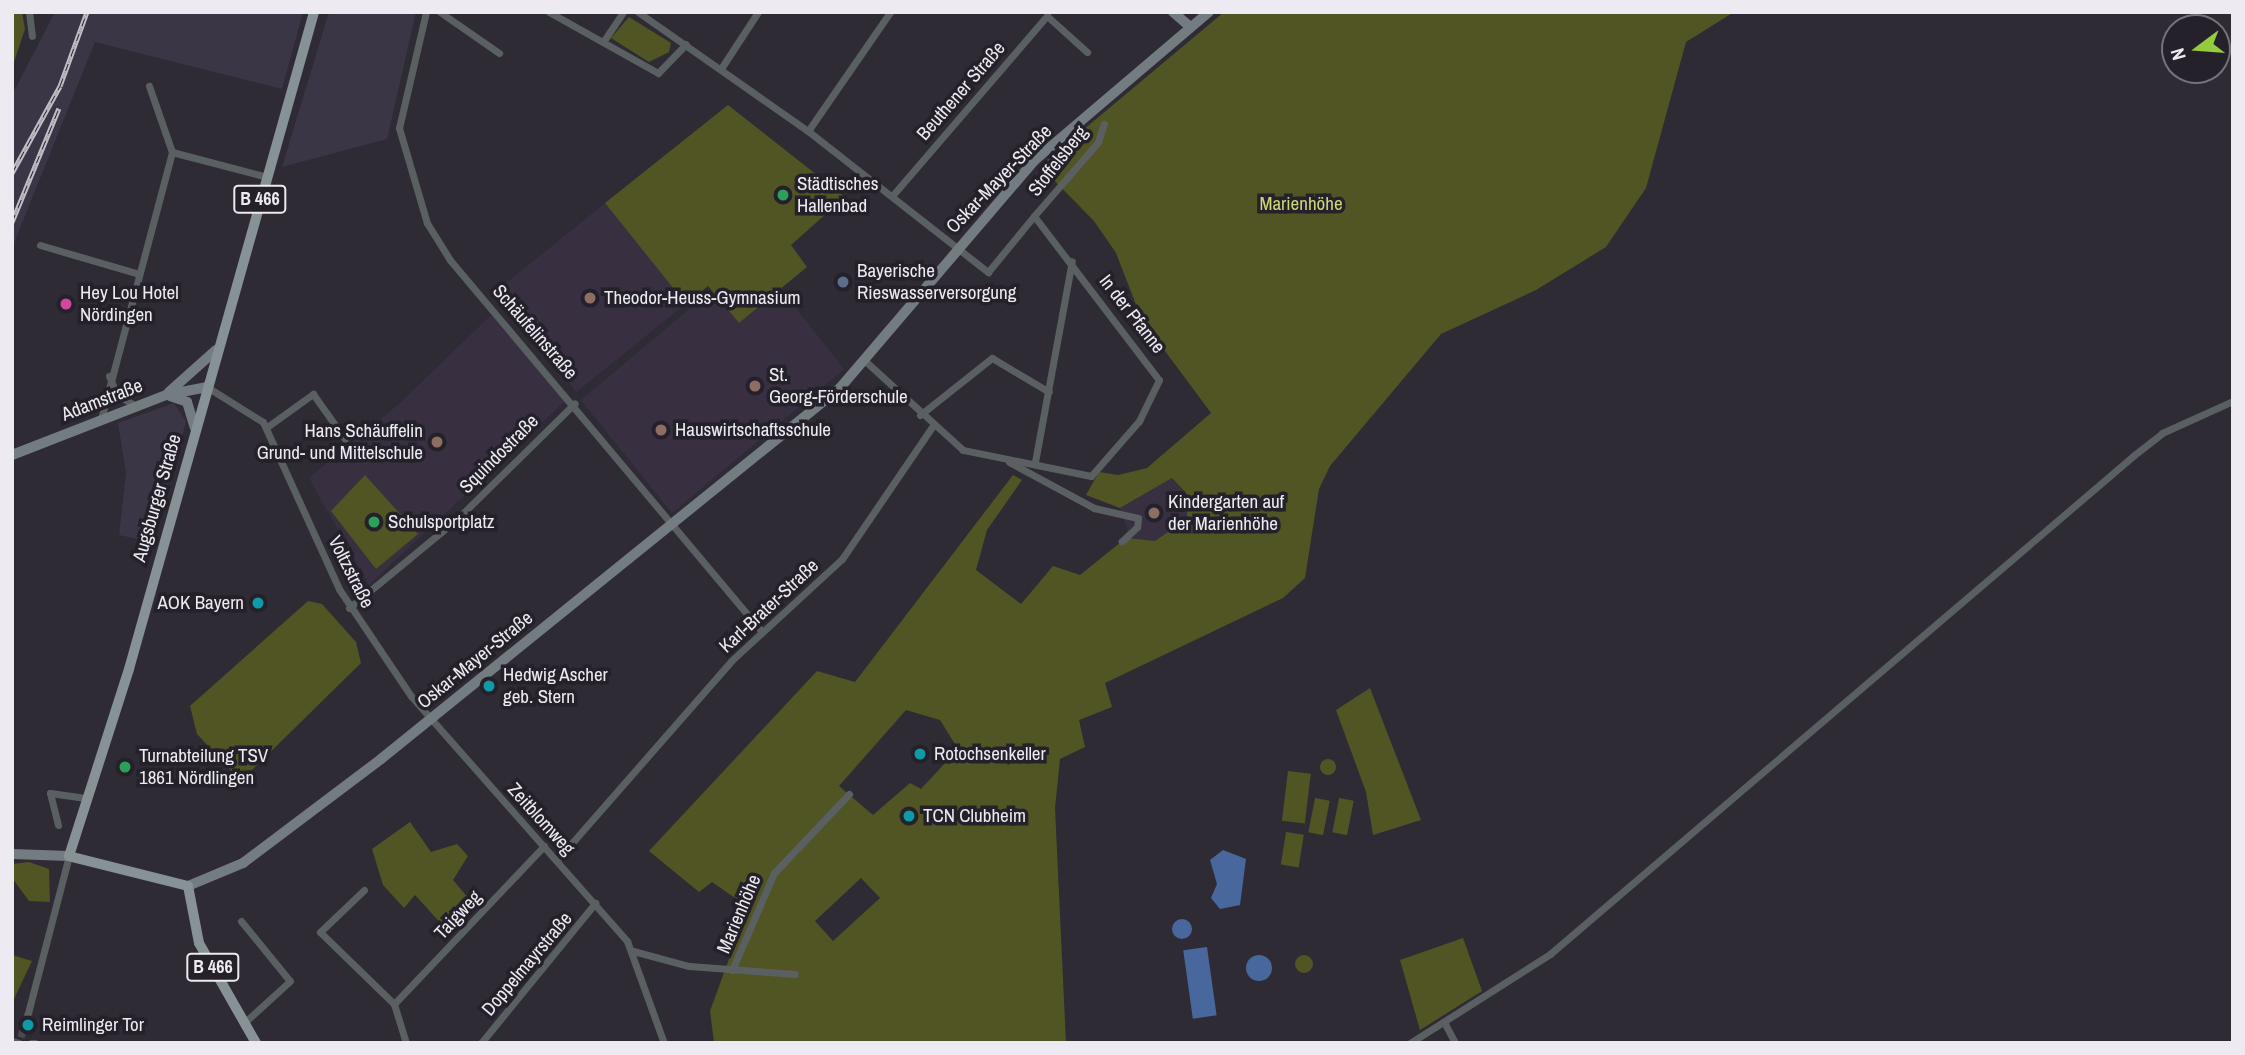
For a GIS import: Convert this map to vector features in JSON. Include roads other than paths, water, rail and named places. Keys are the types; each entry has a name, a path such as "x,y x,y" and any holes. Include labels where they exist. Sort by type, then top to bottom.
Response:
{"main road":[{"name":"Augsburger Straße","path":"69,856 314,12"},
{"path":"1173,12 1190,27"},
{"name":"Oskar-Mayer-Straße","path":"188,886 243,863 430,720 672,526 864,360 955,250 1035,160 1209,12"},
{"path":"195,428 187,402 166,395 216,350"},
{"name":"Adamstraße","path":"12,455 136,405 166,395 207,387"},
{"path":"12,854 69,856 188,886"},
{"name":"B 466","path":"188,886 199,943 256,1043"}],"street":[{"path":"29,12 32,36"},
{"name":"Schäufelinstraße","path":"426,12 399,128 427,223 450,260 575,403 672,526 760,630"},
{"path":"440,12 499,53"},
{"path":"549,12 658,73 686,44"},
{"path":"600,40 623,12"},
{"path":"638,12 722,67 892,196 955,250 988,272 1034,216"},
{"path":"722,67 758,12"},
{"path":"808,131 890,12"},
{"name":"Beuthener Straße","path":"892,196 1045,14 1087,52"},
{"path":"101,419 109,376 172,152 149,86"},
{"name":"Stoffelsberg","path":"1034,216 1098,142 1104,124"},
{"path":"172,152 267,177"},
{"name":"In der Pfanne","path":"864,360 932,427 964,450 1005,460 1035,462 1091,476 1139,421 1160,380 1072,261 1034,216"},
{"path":"40,245 139,274"},
{"name":"In der Pfanne","path":"1035,462 1072,261"},
{"path":"920,415 992,358 1049,392"},
{"path":"109,376 117,395 136,405"},
{"name":"Voltzstraße","path":"207,387 236,400 267,427 349,608 430,720"},
{"path":"267,427 313,394 345,439"},
{"path":"1410,1043 1550,954 2162,433 2233,401"},
{"name":"Squindostraße","path":"349,608 457,519 575,403"},
{"name":"Karl-Brater-Straße","path":"557,860 760,630 842,559 932,427"},
{"path":"1005,460 1094,508 1138,518 1137,527 1122,541"},
{"name":"Zeitblomweg","path":"430,720 627,941 633,951 664,1043"},
{"path":"58,825 50,793 86,797"},
{"name":"Marienhöhe","path":"795,974 732,971 774,873 849,794"},
{"name":"Taigweg","path":"394,1004 544,846"},
{"name":"Augsburger Straße","path":"28,1013 69,856"},
{"path":"364,890 320,932 394,1004 406,1043"},
{"name":"Doppelmayrstraße","path":"481,1043 595,903"},
{"path":"241,921 290,981 245,1023"},
{"path":"633,951 732,971"},
{"path":"1444,1022 1455,1043"},
{"path":"12,1041 20,1041"}],"water":[{"path":"1223,850 1246,859 1240,905 1220,909 1211,898 1217,884 1210,860"},
{"path":"1182,919 1189,922 1192,929 1189,936 1182,939 1175,936 1172,929 1175,922"},
{"path":"1207,947 1217,1015 1193,1019 1183,950"},
{"path":"1259,955 1268,959 1272,968 1268,977 1259,981 1250,977 1246,968 1250,959"}],"tunnel":[{"path":"21,1037 28,1013"}],"railway":[{"path":"12,173 60,86 87,12"},
{"path":"12,222 59,108"}],"place":[{"name":"Städtisches Hallenbad","path":"783,195"},
{"name":"Bayerische Rieswasserversorgung","path":"843,282"},
{"name":"Theodor-Heuss-Gymnasium","path":"590,298"},
{"name":"Hey Lou Hotel Nördingen","path":"66,304"},
{"name":"St. Georg-Förderschule","path":"755,386"},
{"name":"Hauswirtschaftsschule","path":"661,430"},
{"name":"Hans Schäuffelin Grund- und Mittelschule","path":"437,442"},
{"name":"Kindergarten auf der Marienhöhe","path":"1154,513"},
{"name":"Schulsportplatz","path":"374,522"},
{"name":"AOK Bayern","path":"258,603"},
{"name":"Hedwig Ascher geb. Stern","path":"489,686"},
{"name":"Rotochsenkeller","path":"920,754"},
{"name":"Turnabteilung TSV 1861 Nördlingen","path":"125,767"},
{"name":"TCN Clubheim","path":"909,816"},
{"name":"Reimlinger Tor","path":"28,1025"}]}
